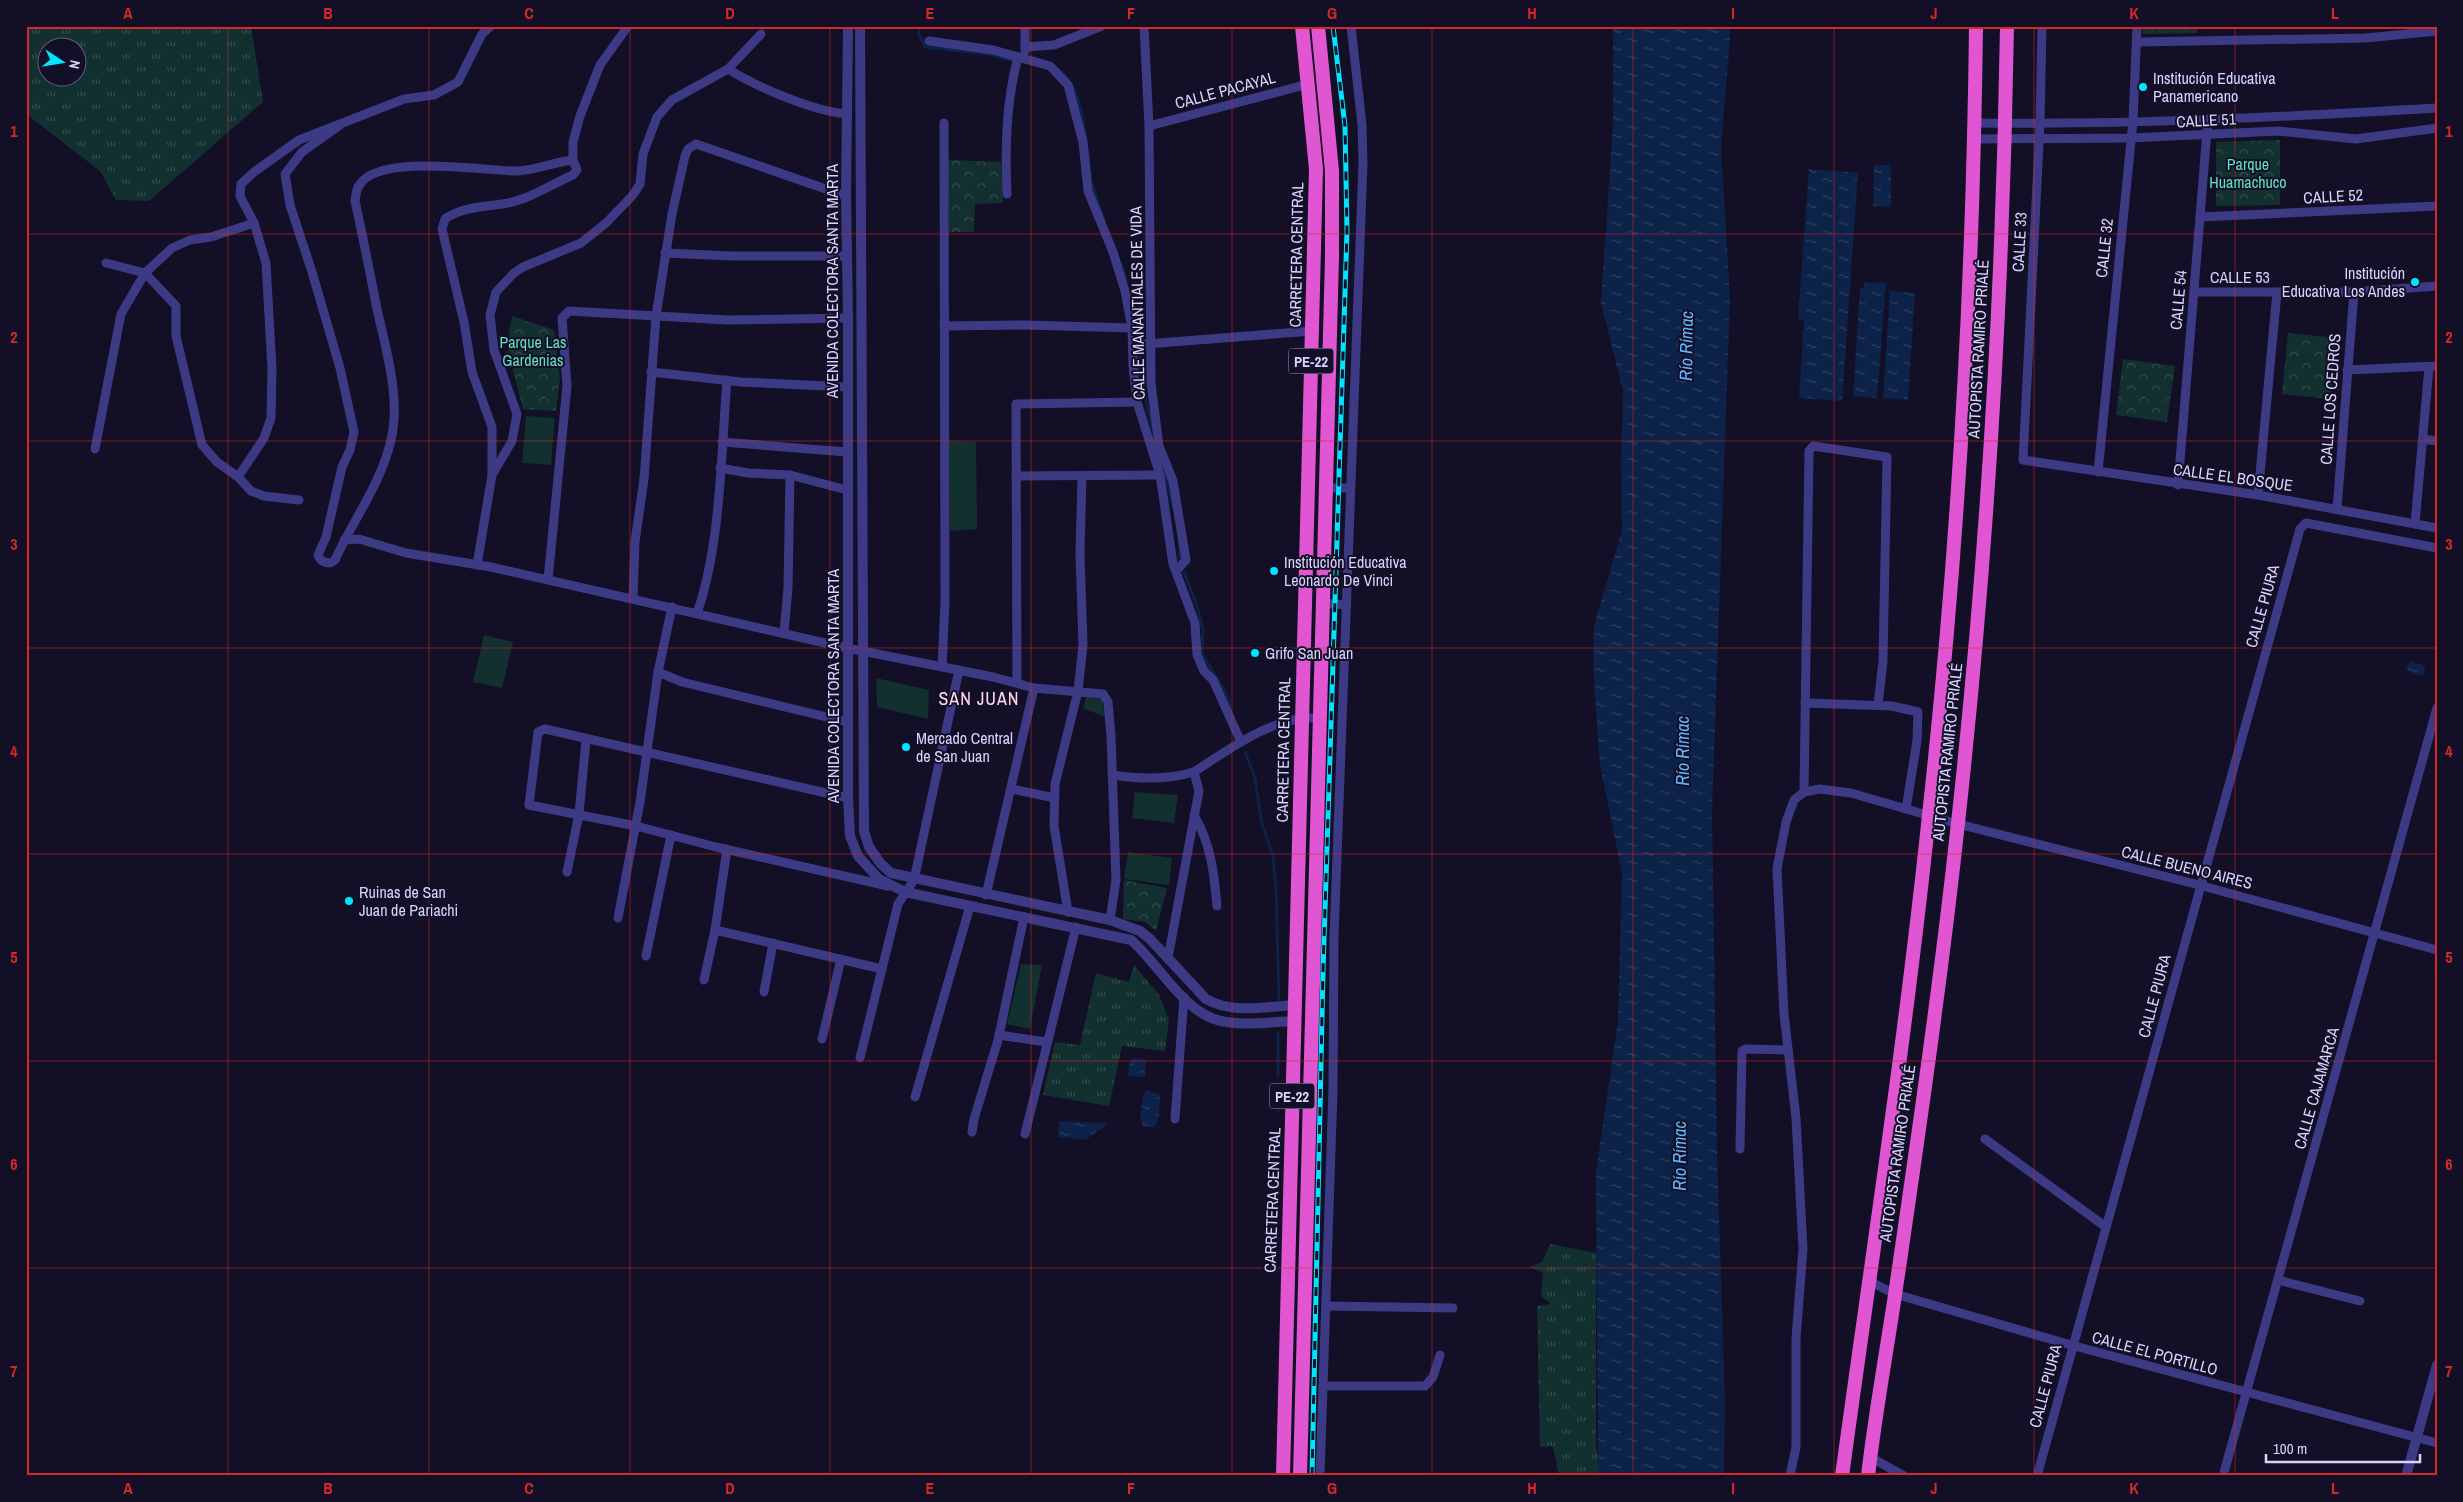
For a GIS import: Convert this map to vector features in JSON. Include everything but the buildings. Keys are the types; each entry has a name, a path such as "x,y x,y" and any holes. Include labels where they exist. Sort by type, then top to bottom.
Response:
{"highway":[{"name":"CARRETERA CENTRAL","path":"1283,1476 1316,169 1302,26"},
{"name":"PE-22","path":"1300,1476 1332,257 1332,171 1318,26"},
{"name":"AUTOPISTA RAMIRO PRIALÉ","path":"1842,1476 1929,816 1957,511 1968,318 1975,139 1976,26"},
{"name":"AUTOPISTA RAMIRO PRIALÉ","path":"1868,1476 1895,1294 1958,824 1978,620 1995,394 2005,139 2006,26"},
{"path":"1289,1222 1306,1222"}],"street":[{"path":"238,477 264,438 271,418 272,369 266,263 254,223 240,196 241,184 254,172 299,140 404,99 434,95 458,82 482,34 491,26"},
{"path":"477,565 492,475 492,427 472,372 464,322 442,229 445,219 450,215 483,206 510,203 572,176 577,170 574,160 573,142 580,116 600,65 628,26"},
{"name":"AVENIDA COLECTORA SANTA MARTA","path":"848,26 846,196 848,318 846,722 850,836 858,856 868,869 899,890 1131,940 1202,1014 1220,1021 1236,1023 1294,1021"},
{"name":"AVENIDA COLECTORA SANTA MARTA","path":"860,26 865,651 864,831 870,847 881,864 891,873 914,880 1110,920 1140,930 1206,999 1217,1006 1235,1009 1294,1005"},
{"path":"1007,194 1004,156 1006,130 1013,77 1025,47 1025,26"},
{"path":"1025,47 1054,45 1090,29 1102,26"},
{"name":"CALLE MANANTIALES DE VIDA","path":"1144,26 1149,126 1151,383 1159,446 1173,481 1186,560 1176,571"},
{"path":"1320,1476 1333,1090 1334,936 1349,488 1357,349 1362,163 1362,125 1351,26"},
{"name":"CALLE 33","path":"2023,460 2040,124 2042,26"},
{"name":"CALLE 32","path":"2098,472 2133,121 2138,42 2137,26"},
{"path":"2138,42 2366,38 2437,31"},
{"path":"492,475 512,441 518,414 494,350 490,315 496,292 519,270 582,242 606,223 633,195 640,184 644,154 657,117 672,100 728,68 761,34"},
{"path":"928,42 993,50 1050,66 1068,85 1083,142 1088,191 1125,290 1132,328 1138,402 1160,475 1169,543 1176,571 1195,623 1197,655 1204,671 1213,680 1241,742"},
{"path":"728,68 749,82 832,112 847,114"},
{"name":"CALLE PACAYAL","path":"1149,126 1308,84"},
{"name":"CALLE 51","path":"1975,122 2040,124 2208,119 2437,108"},
{"name":"CALLE 54","path":"2178,485 2208,119"},
{"path":"942,667 945,601 944,123"},
{"path":"340,125 302,152 285,174 290,205 340,368 354,432 350,450 342,467 326,537 318,555 320,560 330,564 335,560 382,467 391,440 394,408 384,344 355,201 357,189 362,181 373,175 400,167 464,166 517,171 574,160"},
{"name":"CALLE 51","path":"1975,139 2130,138 2278,131 2356,139 2437,128"},
{"path":"633,598 635,542 644,479 656,316 665,254 684,156 688,149 696,144 846,196"},
{"name":"CALLE 52","path":"2200,217 2437,206"},
{"path":"95,449 121,314 145,273 172,248 190,240 211,238 254,223"},
{"path":"665,254 847,256"},
{"path":"106,263 145,273 176,306 176,336 202,445 217,462 238,477 251,491 264,496 299,500"},
{"name":"CALLE 53","path":"2194,292 2354,292 2437,286"},
{"path":"2258,495 2277,292"},
{"name":"CALLE LOS CEDROS","path":"2337,509 2354,292"},
{"path":"548,580 567,386 562,318 569,311 727,320 848,318"},
{"path":"944,326 1026,325 1132,328"},
{"path":"1132,345 1312,330"},
{"path":"2347,370 2433,366 2422,439 2415,524"},
{"path":"651,372 727,380 848,386"},
{"path":"697,613 706,586 719,489 727,380"},
{"path":"1017,684 1016,404 1138,402"},
{"path":"2422,439 2437,441"},
{"path":"722,442 847,452"},
{"path":"1790,1476 1796,1447 1796,1338 1803,1249 1796,1118 1784,1014 1777,869 1786,822 1794,800 1804,792 1809,451 1813,446 1887,457 1883,662 1878,705"},
{"name":"CALLE EL BOSQUE","path":"2023,460 2178,485 2258,495 2437,528"},
{"path":"720,468 748,473 790,475 847,490"},
{"path":"784,633 788,588 790,475"},
{"path":"1016,476 1160,475"},
{"path":"1068,912 1054,826 1055,784 1078,691 1083,645 1080,554 1082,476"},
{"path":"1326,488 1349,488"},
{"name":"CALLE PIURA","path":"2037,1476 2071,1345 2106,1227 2199,885 2302,525 2306,523 2437,548"},
{"path":"344,540 359,539 406,553 477,565 633,598 847,648 959,670 1034,688 1103,694 1108,702 1116,880 1110,920"},
{"path":"1323,603 1346,605"},
{"path":"618,918 636,826 658,672 672,607"},
{"path":"848,798 646,751 545,730 538,732 529,805 636,826 899,890 914,880 959,670"},
{"path":"658,672 682,682 846,722"},
{"path":"986,895 1034,688"},
{"path":"1805,704 1878,705 1904,707 1918,712 1917,741 1906,809"},
{"name":"CALLE CAJAMARCA","path":"2223,1476 2437,708"},
{"path":"1112,775 1144,779 1178,776 1194,772 1241,742 1302,717 1320,718"},
{"path":"567,872 579,814 586,740"},
{"path":"1168,958 1199,791 1194,772"},
{"path":"1012,789 1055,798"},
{"name":"CALLE BUENO AIRES","path":"1804,792 1835,789 1958,824 2199,885 2437,950"},
{"path":"1194,815 1205,833 1210,846 1217,906"},
{"path":"646,956 671,835"},
{"path":"704,980 715,930 727,849"},
{"path":"860,1058 898,904 899,890"},
{"path":"915,1097 970,906"},
{"path":"972,1132 974,1119 999,1035 1024,917"},
{"path":"1025,1134 1046,1042 1076,927"},
{"path":"715,930 882,968"},
{"path":"764,992 773,943"},
{"path":"822,1039 841,959"},
{"path":"1175,1119 1184,997"},
{"path":"999,1035 1046,1042"},
{"path":"1740,1149 1742,1051 1746,1049 1788,1050"},
{"path":"1984,1139 2106,1227"},
{"name":"CALLE EL PORTILLO","path":"1869,1280 1895,1294 2071,1345 2437,1443"},
{"path":"2278,1280 2360,1301"},
{"path":"1326,1306 1453,1308"},
{"path":"1323,1386 1425,1386 1433,1377 1440,1355"},
{"path":"2406,1476 2437,1365"},
{"path":"1870,1457 1904,1476"}],"green space":[{"path":"26,26 251,26 263,102 149,201 116,200 100,171 30,117 26,106"},
{"path":"2142,26 2197,26 2197,33 2143,34"},
{"name":"Parque Huamachuco","path":"2280,140 2280,205 2216,206 2216,142"},
{"path":"948,160 1001,162 1003,203 975,204 974,232 949,232"},
{"name":"Parque Las Gardenias","path":"512,316 554,330 560,378 556,411 523,409 507,346"},
{"path":"2288,333 2338,338 2331,399 2282,394"},
{"path":"2123,359 2175,366 2167,422 2116,415"},
{"path":"526,416 555,418 551,465 522,463"},
{"path":"949,441 976,442 977,529 950,531"},
{"path":"484,635 513,642 502,688 473,682"},
{"path":"876,678 929,690 928,719 877,707"},
{"path":"1086,697 1102,699 1105,717 1083,708"},
{"path":"1135,792 1178,795 1174,823 1132,818"},
{"path":"1128,852 1172,858 1169,885 1124,879"},
{"path":"1124,880 1167,888 1156,931 1145,922 1123,919"},
{"path":"1021,964 1042,965 1030,1029 1007,1024"},
{"path":"1134,965 1159,995 1169,1019 1165,1051 1122,1046 1109,1106 1043,1095 1055,1042 1080,1045 1096,973 1129,982"},
{"path":"1550,1244 1596,1253 1596,1442 1599,1476 1559,1476 1553,1446 1540,1447 1537,1306 1551,1304 1541,1296 1543,1273 1529,1267 1542,1262"}],"water":[{"name":"Río Rímac","path":"1613,26 1731,26 1721,148 1730,297 1712,812 1717,1152 1725,1402 1724,1476 1599,1476 1598,1469 1596,1171 1618,1021 1622,873 1600,766 1593,668 1594,625 1622,531 1623,391 1601,303 1613,124"},
{"path":"1874,165 1891,165 1891,207 1873,206"},
{"path":"1809,169 1858,173 1842,401 1799,398 1804,320 1798,319"},
{"path":"1864,282 1886,283 1877,398 1853,396 1860,288 1864,288"},
{"path":"1890,291 1915,293 1908,400 1883,398"},
{"path":"2411,661 2425,666 2424,675 2413,674 2407,669 2406,667"},
{"path":"1132,1058 1146,1060 1145,1077 1127,1076"},
{"path":"1147,1091 1157,1093 1160,1096 1159,1116 1155,1127 1143,1126 1140,1118 1143,1095"},
{"path":"1059,1121 1107,1123 1106,1126 1085,1140 1058,1137"}],"waterway":[{"path":"919,26 919,35 925,47 986,54 1015,61"},
{"path":"1056,67 1070,82 1074,90 1081,110 1086,140"},
{"path":"1088,151 1091,181 1104,220"},
{"path":"1121,263 1126,281"},
{"path":"1130,294 1141,339 1139,369 1153,432"},
{"path":"1166,474 1173,509"},
{"path":"1179,540 1180,560"},
{"path":"1184,572 1198,609 1203,630 1202,654 1222,686 1229,700 1231,712"},
{"path":"1245,752 1255,778 1262,824 1273,856 1276,887 1279,1001"},
{"path":"1278,1033 1278,1076"},
{"path":"1278,1087 1278,1111"}],"railway":[{"path":"1312,1476 1323,971 1347,231 1345,126 1333,26"}],"place":[{"name":"Institución Educativa Panamericano","path":"2143,87"},
{"name":"Institución Educativa Los Andes","path":"2415,282"},
{"name":"Institución Educativa Leonardo De Vinci","path":"1274,571"},
{"name":"Grifo San Juan","path":"1255,653"},
{"name":"Mercado Central de San Juan","path":"906,747"},
{"name":"Ruinas de San Juan de Pariachi","path":"349,901"}],"district":[{"name":"SAN JUAN","path":"979,698"}]}
